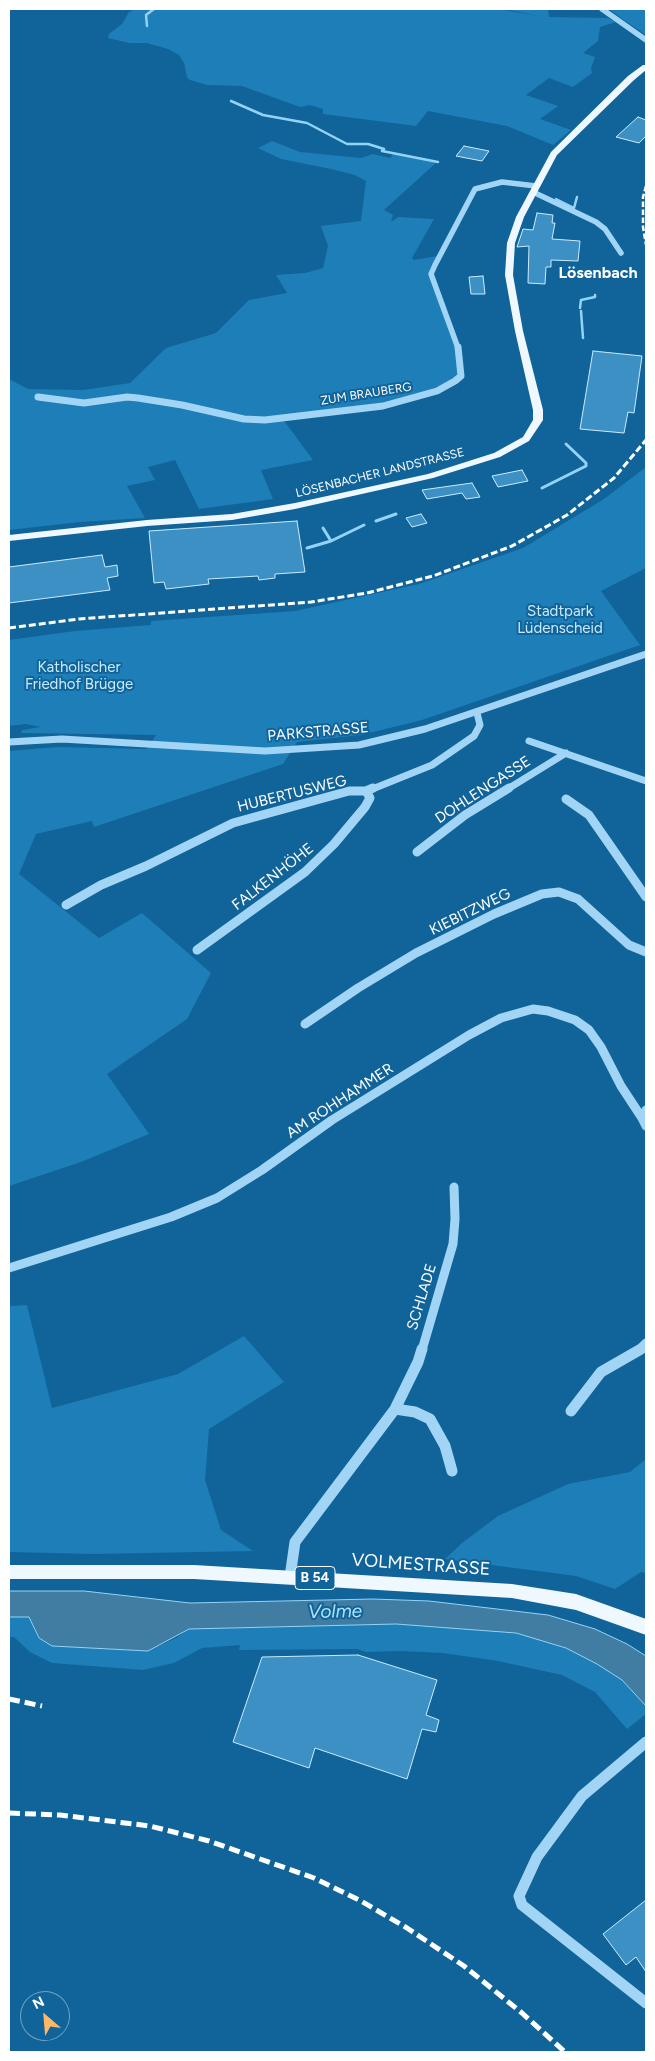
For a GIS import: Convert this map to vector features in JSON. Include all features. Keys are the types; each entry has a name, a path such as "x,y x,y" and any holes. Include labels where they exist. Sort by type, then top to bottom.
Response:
{"main road":[{"name":"LÖSENBACHER LANDSTRASSE","path":"9,538 147,523 232,517 295,506 430,476 497,455 526,439 538,420 538,410 519,331 509,274 511,243 520,217 554,154 625,84 646,67"},
{"name":"VOLMESTRASSE","path":"9,1572 194,1572 512,1591 576,1602 646,1627"}],"street":[{"path":"602,9 646,40"},
{"name":"ZUM BRAUBERG","path":"38,397 84,402 127,397 138,398 182,405 244,419 264,420 389,405 437,391 460,376 458,348 431,274 435,265 475,189 502,182 534,189"},
{"path":"534,189 596,222 605,229 621,253"},
{"name":"PARKSTRASSE","path":"9,742 62,739 265,751 359,745 386,740 477,713 645,656"},
{"name":"HUBERTUSWEG","path":"66,905 101,885 146,866 233,823 349,791 366,791 432,765 474,736 480,725 477,713"},
{"name":"DOHLENGASSE","path":"529,740 646,781"},
{"name":"DOHLENGASSE","path":"417,852 465,815 566,753"},
{"name":"FALKENHÖHE","path":"197,950 305,872 334,844 365,807 370,798 366,791"},
{"path":"566,798 589,815 646,897"},
{"name":"KIEBITZWEG","path":"305,1024 358,988 416,953 494,914 542,894 559,892 578,899 629,945 646,952"},
{"name":"AM ROHHAMMER","path":"9,1268 171,1217 217,1198 262,1170 332,1120 469,1035 500,1018 533,1009 548,1011 575,1020 589,1030 601,1047 621,1086 645,1118"},
{"name":"SCHLADE","path":"290,1577 295,1542 394,1410 418,1362 453,1244 455,1219 454,1187"},
{"path":"571,1411 601,1372 642,1348 646,1343"},
{"path":"394,1410 415,1412 430,1419 445,1446 452,1471"},
{"path":"646,1742 582,1796 538,1857 519,1896 522,1905 646,2003"}],"green space":[{"path":"136,9 498,9 544,17 504,9 548,9 549,17 608,18 616,22 600,27 598,41 583,53 595,57 591,68 592,73 573,87 549,78 526,95 558,106 540,119 571,130 553,145 507,126 428,111 416,126 323,114 323,109 310,105 300,107 242,86 207,85 190,80 187,77 184,63 179,55 168,49 147,43 129,43 108,38 109,34 122,24 129,12"},
{"path":"609,9 646,9 646,35 621,18"},
{"path":"272,141 300,152 361,158 373,154 390,158 394,153 437,162 384,210 393,215 391,222 398,217 434,219 412,258 414,260 438,256 428,274 455,348 458,375 453,380 411,398 282,418 313,460 261,470 273,499 199,509 175,460 148,467 155,480 127,486 145,518 80,522 9,530 9,379 28,389 83,390 130,383 166,348 216,333 249,300 287,293 276,275 305,273 323,268 328,246 321,226 361,221 366,181 355,175 281,159 258,148"},
{"path":"646,467 646,568 601,591 640,645 422,720 361,735 297,742 283,764 94,827 92,821 36,834 19,874 99,938 142,913 211,973 187,1019 107,1074 149,1134 81,1162 9,1186 9,751 57,747 147,749 156,735 21,733 22,730 41,727 26,724 9,726 9,640 75,631 151,625 151,621 295,611 419,584 523,548 604,499"},
{"path":"27,1305 52,1408 178,1374 244,1336 284,1382 209,1429 205,1480 221,1530 253,1551 93,1554 9,1552 9,1306"},
{"path":"646,1459 646,1573 641,1572 615,1589 576,1576 445,1559 462,1543 498,1516 568,1484 630,1472"},
{"path":"9,1617 29,1617 38,1638 52,1646 148,1651 176,1638 189,1629 396,1624 516,1633 566,1648 597,1664 622,1680 646,1706 646,1714 627,1729 595,1692 562,1675 498,1661 443,1653 366,1652 357,1649 239,1650 240,1645 202,1648 174,1663 143,1670 52,1663 30,1652 14,1637 9,1637"}],"water":[{"name":"Volme","path":"9,1591 84,1591 190,1603 373,1599 429,1601 548,1615 595,1629 627,1644 646,1656 646,1706 622,1680 597,1664 566,1648 516,1633 396,1624 189,1629 148,1651 52,1646 39,1638 29,1617 9,1617"}],"building":[{"path":"638,117 646,120 646,136 639,143 616,137"},
{"path":"464,146 489,151 482,161 456,156"},
{"path":"537,213 553,215 552,223 555,223 552,239 580,241 578,261 551,260 551,267 546,267 545,284 528,283 529,246 517,247 523,229 533,230"},
{"path":"483,276 485,294 471,294 469,277"},
{"path":"593,351 642,356 634,413 628,412 624,433 580,429"},
{"path":"522,470 528,481 498,487 492,476"},
{"path":"472,483 480,497 466,499 462,493 427,499 422,490"},
{"path":"421,514 427,523 412,527 406,518"},
{"path":"297,521 305,572 275,574 275,578 259,580 258,576 208,579 209,584 166,589 164,582 154,583 149,531"},
{"path":"102,555 105,567 117,565 118,576 107,578 110,590 9,603 9,567"},
{"path":"358,1655 437,1680 426,1715 439,1720 436,1732 422,1729 407,1779 315,1748 309,1768 233,1742 262,1657"},
{"path":"646,1900 646,1972 636,1957 626,1965 603,1934"}],"waterway":[{"path":"147,26 146,15 154,9"},
{"path":"231,101 263,115 307,123 347,144 368,144 384,149 382,151 438,162"},
{"path":"556,199 574,208 577,197"},
{"name":"Lösenbach","path":"580,308 581,300 595,297 595,295"},
{"name":"Lösenbach","path":"581,311 583,338"},
{"name":"Lösenbach","path":"542,488 586,466 586,463 566,444"},
{"name":"Lösenbach","path":"376,521 396,514"},
{"name":"Lösenbach","path":"331,541 364,525"},
{"path":"323,528 331,541"},
{"name":"Lösenbach","path":"307,548 331,541"}],"railway":[{"path":"646,186 643,197 643,227 646,245"},
{"path":"9,628 79,619 311,602 367,593 433,576 512,546 567,515 614,478 646,440"},
{"path":"9,1699 42,1706"},
{"path":"9,1813 60,1815 150,1826 209,1841 314,1878 361,1901 407,1928 464,1966 522,2013 565,2052"}],"district":[{"name":"Lösenbach","path":"598,273"}],"park label":[{"name":"Stadtpark Lüdenscheid","path":"560,620"},
{"name":"Katholischer Friedhof Brügge","path":"79,676"}]}
